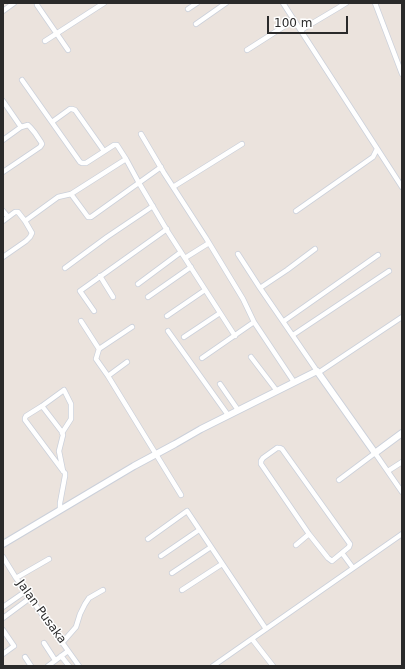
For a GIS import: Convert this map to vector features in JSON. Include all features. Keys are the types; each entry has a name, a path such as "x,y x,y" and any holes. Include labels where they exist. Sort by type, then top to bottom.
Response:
{"street":[{"path":"44,41 104,3"},
{"path":"188,9 196,3"},
{"path":"196,24 226,3"},
{"path":"283,3 402,187"},
{"path":"334,3 338,8"},
{"path":"301,30 346,3"},
{"path":"375,3 402,74"},
{"path":"3,11 11,4"},
{"path":"37,5 68,50"},
{"path":"247,50 294,20"},
{"path":"22,80 80,162 86,163 115,144 118,147 126,158 139,183 181,252 235,336"},
{"path":"3,101 21,127"},
{"path":"52,122 70,109 75,110 104,151"},
{"path":"3,140 26,125 30,127 42,142 41,146 3,172"},
{"path":"141,134 243,299 254,322 294,382"},
{"path":"173,187 242,144"},
{"path":"296,211 372,158 377,149"},
{"path":"26,222 58,197 71,194 126,158"},
{"path":"71,194 90,218 160,167"},
{"path":"65,268 153,206"},
{"path":"3,211 8,217"},
{"path":"3,221 15,212 19,212 32,235 3,257"},
{"path":"94,310 80,291 167,229"},
{"path":"185,258 209,243"},
{"path":"260,288 315,249"},
{"path":"138,284 181,252"},
{"path":"238,254 317,372 402,492"},
{"path":"284,321 378,255"},
{"path":"148,297 191,267"},
{"path":"293,335 389,271"},
{"path":"100,276 113,297"},
{"path":"167,316 205,290"},
{"path":"184,337 220,313"},
{"path":"3,544 134,466 201,429 317,372 402,316"},
{"path":"81,321 99,349"},
{"path":"202,358 254,322"},
{"path":"132,327 99,349 96,359 181,495"},
{"path":"168,331 228,415"},
{"path":"251,357 277,391"},
{"path":"108,376 127,362"},
{"path":"220,384 238,410"},
{"path":"63,471 60,451 62,433 71,419 71,404 64,390 25,418 25,420 63,471 65,473 66,476 60,502 63,508"},
{"path":"42,406 62,433"},
{"path":"339,480 402,433"},
{"path":"278,448 282,449 350,544 349,547 342,553 330,560 309,534 260,462 263,458 278,448"},
{"path":"388,471 402,462"},
{"path":"148,539 188,511 199,530 266,629"},
{"path":"161,556 199,530"},
{"path":"296,545 309,534"},
{"path":"213,666 402,534"},
{"path":"172,574 211,547"},
{"path":"342,553 353,568"},
{"name":"Jalan Pusaka","path":"3,557 16,578 79,666"},
{"path":"16,578 49,559"},
{"path":"182,590 222,564"},
{"path":"62,642 76,627 80,614 89,598 103,590"},
{"path":"3,607 26,591"},
{"path":"3,618 30,598"},
{"path":"3,630 14,646 3,654"},
{"path":"252,639 273,666"},
{"path":"44,643 55,660"},
{"path":"48,666 68,651"},
{"path":"61,656 69,666"},
{"path":"25,657 31,666"}]}
